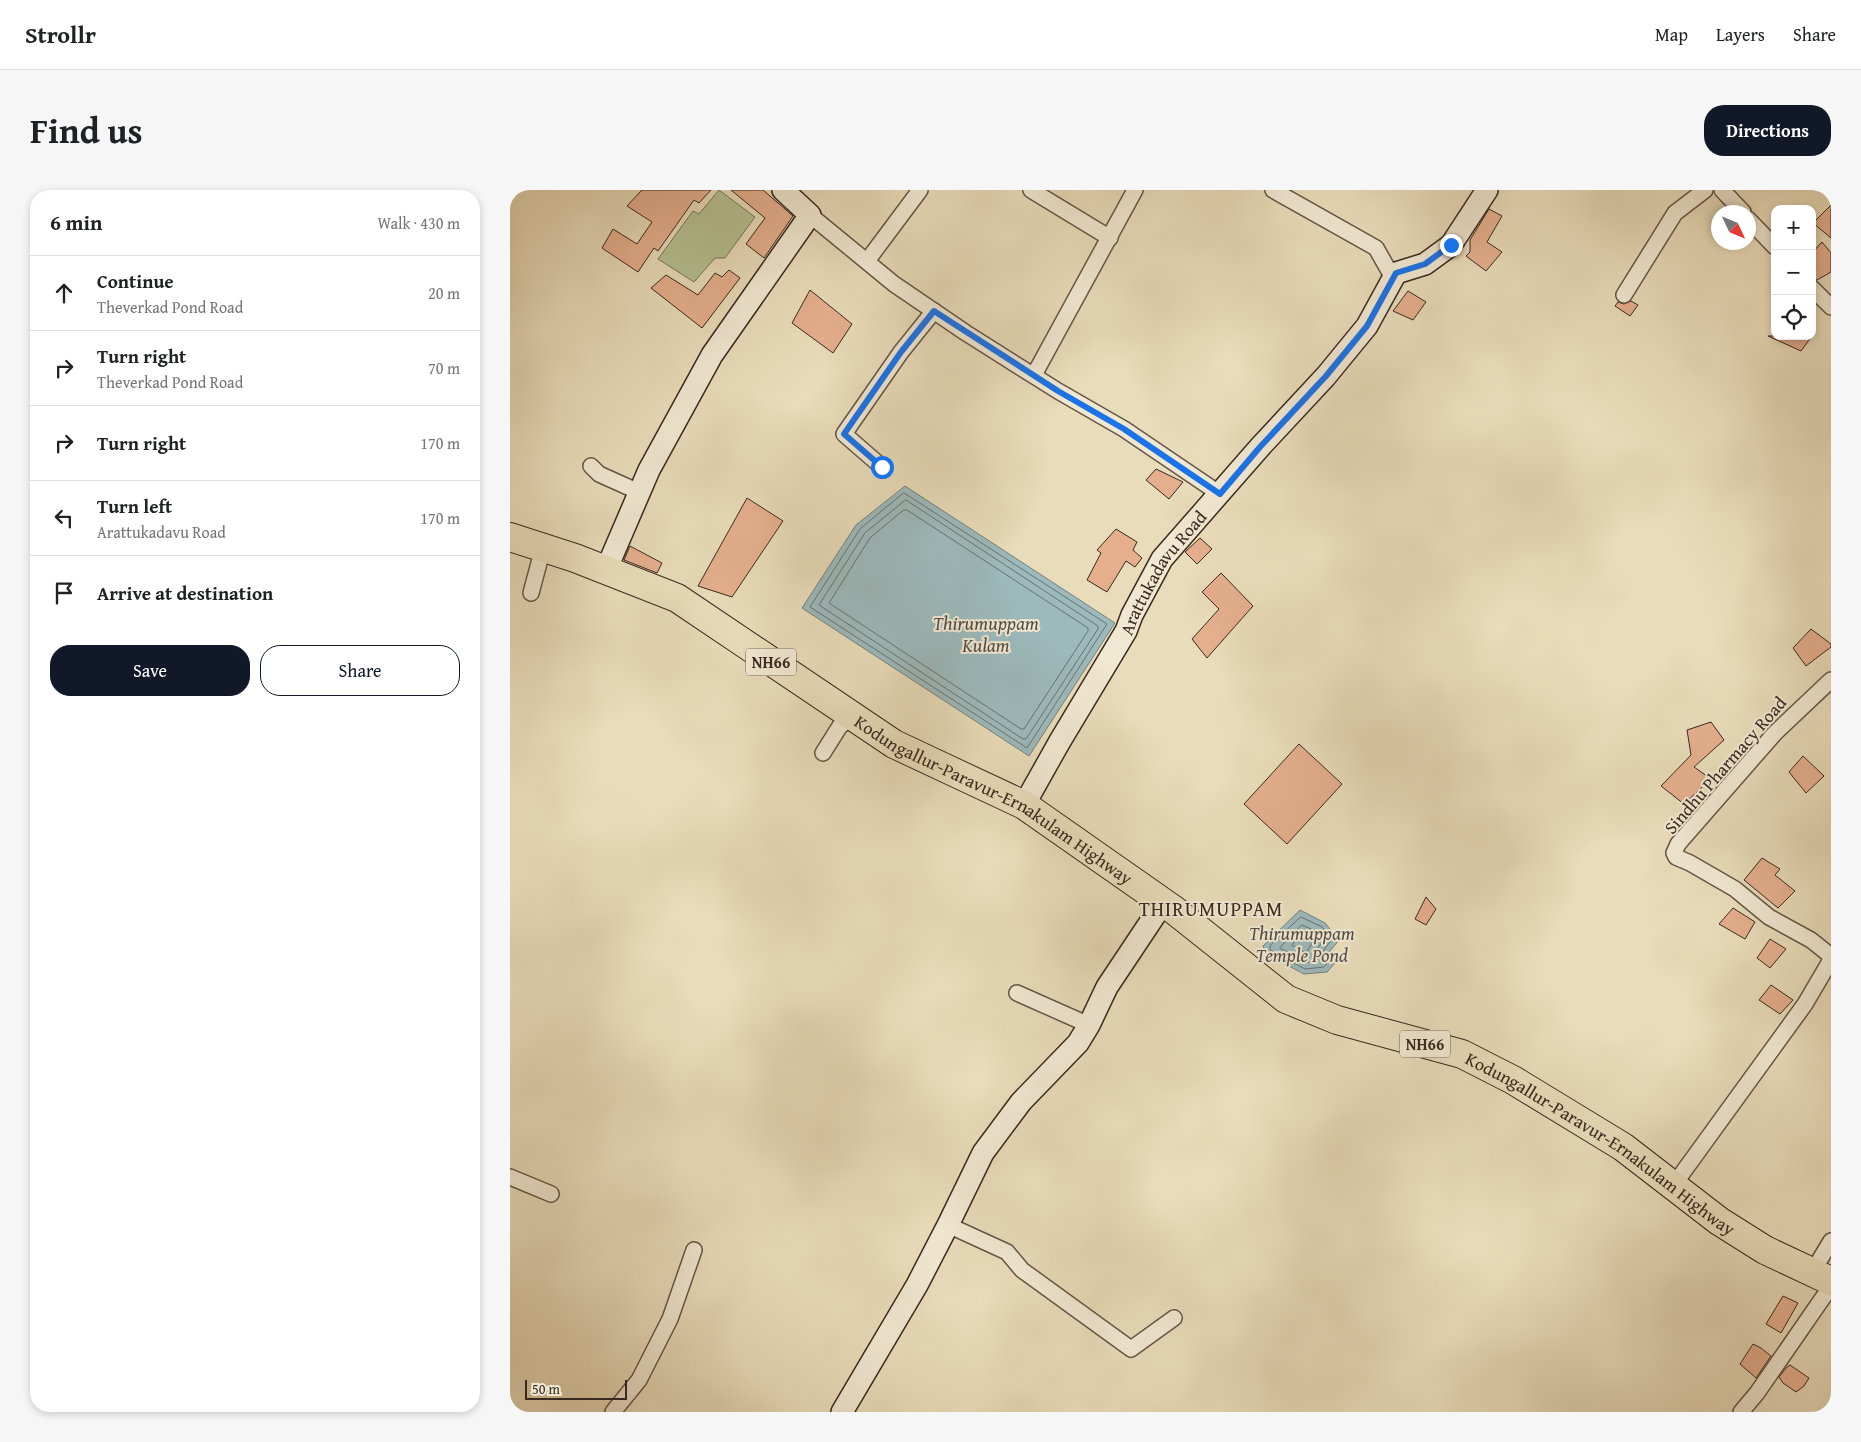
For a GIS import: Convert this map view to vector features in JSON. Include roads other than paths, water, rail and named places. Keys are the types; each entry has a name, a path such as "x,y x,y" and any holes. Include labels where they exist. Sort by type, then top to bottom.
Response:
{"highway":[{"name":"Kodungallur-Paravur-Ernakulam Highway","path":"510,538 606,570 677,598 894,744 1024,805 1163,903 1286,999 1337,1020 1462,1054 1513,1080 1623,1147 1720,1221 1765,1250 1825,1279"}],"street":[{"path":"783,190 810,215 894,284 1034,375 1124,429 1220,494"},
{"path":"867,261 920,190"},
{"path":"1031,190 1110,238"},
{"path":"1034,375 1135,190"},
{"path":"1273,190 1301,197 1376,248 1393,278 1396,273 1425,264 1451,245 1488,190"},
{"path":"1624,295 1675,213 1705,190"},
{"path":"1722,190 1736,205"},
{"path":"606,570 649,470 712,355 810,215"},
{"path":"1756,227 1771,243"},
{"name":"Arattukadavu Road","path":"1024,805 1126,631 1132,615 1162,560 1260,447 1326,376 1367,326 1393,278"},
{"path":"1816,292 1831,307"},
{"path":"882,467 844,434 901,352 934,311"},
{"path":"591,466 599,474 639,492"},
{"path":"531,593 543,548"},
{"name":"Sindhu Pharmacy Road","path":"1673,1186 1805,1004 1829,963 1831,956 1811,940 1769,917 1735,889 1676,857 1674,853 1678,844 1732,784 1753,756 1799,708 1831,680"},
{"path":"823,753 840,726 853,717"},
{"path":"842,1412 917,1284 983,1152 1021,1102 1078,1043 1107,987 1163,903"},
{"path":"1017,992 1089,1025"},
{"path":"510,1177 551,1194"},
{"path":"948,1225 1007,1252 1022,1270 1131,1349 1174,1318"},
{"path":"1741,1412 1757,1393 1825,1279 1831,1241"},
{"path":"613,1412 639,1380 670,1319 694,1250"}],"water":[{"name":"Thirumuppam Kulam","path":"905,486 1115,623 1029,756 802,608 856,525"},
{"name":"Thirumuppam Temple Pond","path":"1300,910 1325,923 1339,940 1326,956 1335,963 1327,972 1304,974 1266,954 1263,946"}],"district":[{"name":"THIRUMUPPAM","path":"1211,908"}]}
